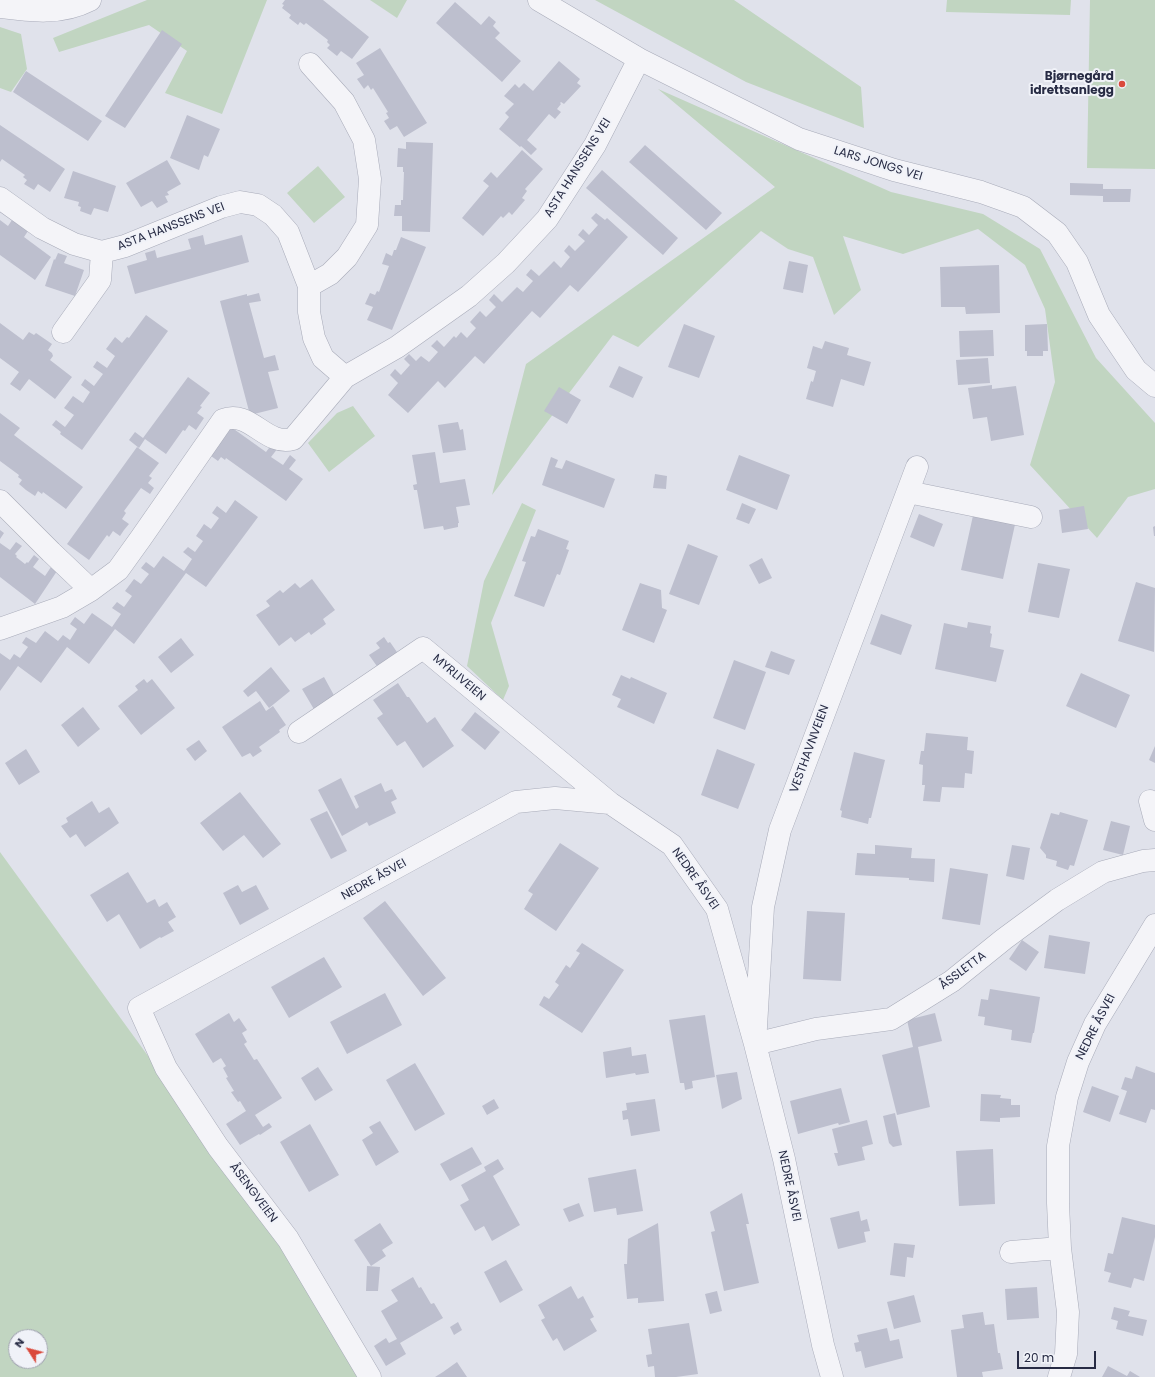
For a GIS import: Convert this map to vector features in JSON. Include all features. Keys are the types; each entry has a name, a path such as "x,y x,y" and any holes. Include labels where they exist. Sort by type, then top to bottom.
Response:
{"street":[{"path":"0,7 35,12 67,9 90,0"},
{"name":"LARS JONGS VEI","path":"539,0 639,59 799,139 894,170 981,192 1023,207 1057,233 1077,262 1099,315 1136,370 1155,386"},
{"name":"ASTA HANSSENS VEI","path":"0,629 62,607 91,590 118,570 222,420 229,417 244,419 270,437 285,442 293,439 345,377 397,347 469,296 506,263 547,219 595,145 639,59"},
{"path":"309,286 330,274 347,256 368,226 370,179 364,140 344,102 310,64"},
{"name":"ASTA HANSSENS VEI","path":"0,198 42,228 74,244 102,252 125,246 221,207 240,202 258,205 273,215 288,232 309,286 309,312 314,338 323,358 345,377"},
{"path":"63,332 100,280 102,252"},
{"name":"VESTHAVNVEIEN","path":"755,1044 763,907 780,830 917,467"},
{"path":"908,492 1031,517"},
{"path":"0,501 91,590"},
{"name":"MYRLIVEIEN","path":"299,732 423,648 610,803"},
{"name":"NEDRE ÅSVEI","path":"139,1008 516,802 555,798 610,803 672,845 717,909 755,1044 784,1159 823,1345 832,1377"},
{"name":"ÅSSLETTA","path":"755,1044 816,1029 891,1019 952,981 1004,939 1057,900 1103,872 1143,861 1155,860"},
{"name":"NEDRE ÅSVEI","path":"1059,1377 1066,1354 1068,1312 1060,1248 1058,1146 1069,1090 1078,1062 1095,1024 1155,925"},
{"name":"ÅSENGVEIEN","path":"139,1008 166,1068 218,1147 292,1246 370,1377"},
{"path":"1011,1252 1060,1248"}],"green space":[{"path":"147,0 267,0 222,114 165,93 187,51 149,25 59,52 53,38"},
{"path":"370,0 407,0 397,18"},
{"path":"595,0 734,0 861,87 864,128 746,82"},
{"path":"947,0 1071,0 1070,15 946,12"},
{"name":"Bjørnegård idrettsanlegg","path":"1090,0 1155,0 1155,169 1087,168"},
{"path":"0,27 21,34 27,69 11,92 0,88"},
{"path":"658,89 891,192 983,214 1040,249 1096,358 1155,423 1155,489 1128,497 1097,538 1030,465 1055,382 1045,309 1025,265 978,229 903,254 843,236 861,290 834,315 813,257 788,249 761,231 638,347 613,335 492,495 526,364 775,187"},
{"path":"318,166 345,197 314,223 287,193"},
{"path":"353,406 375,436 329,472 308,443 337,413"},
{"path":"522,503 536,510 491,623 509,686 503,700 467,666 484,581"},
{"path":"0,852 381,1377 0,1377"}],"building":[{"path":"285,0 323,0 369,37 352,59 341,51 337,56 327,48 330,45 327,42 328,40 306,23 304,25 300,22 298,25 289,18 291,15 282,8 284,5 282,4"},
{"path":"455,2 481,25 489,16 496,22 493,26 500,33 495,38 521,61 502,82 436,23"},
{"path":"162,30 182,44 125,128 105,116"},
{"path":"380,48 427,123 404,137 397,126 390,130 384,121 389,118 386,113 388,112 373,88 371,90 368,85 364,89 357,79 364,75 356,63"},
{"path":"559,61 580,79 577,83 581,86 564,104 561,102 560,103 561,104 557,109 561,112 555,119 549,114 527,140 537,149 531,155 499,129 509,117 505,113 514,104 504,96 515,84 519,88 524,83 533,91"},
{"path":"26,71 102,121 88,141 13,92"},
{"path":"187,115 220,129 208,157 204,155 199,170 170,158"},
{"path":"0,125 65,169 50,192 38,184 34,190 24,184 27,180 23,177 25,175 2,159 0,162"},
{"path":"406,142 433,143 430,232 402,231 402,216 394,216 395,205 401,205 401,200 403,200 404,172 403,167 397,167 398,148 406,149"},
{"path":"645,145 722,213 706,230 629,162"},
{"path":"522,150 543,169 525,189 527,191 522,198 525,200 512,215 509,212 503,218 501,216 483,236 462,218 489,186 483,181 491,172 497,178"},
{"path":"167,160 181,184 167,192 169,195 165,196 168,202 157,208 152,201 141,207 126,183"},
{"path":"602,170 678,238 663,255 586,188"},
{"path":"73,171 116,186 108,212 94,208 91,215 80,211 81,207 78,206 79,202 64,198"},
{"path":"1070,183 1103,184 1103,189 1131,189 1130,202 1103,202 1103,196 1070,195"},
{"path":"596,213 605,220 607,218 628,237 578,292 570,285 540,318 532,311 484,364 475,356 445,388 438,381 408,413 388,395 398,383 390,375 395,369 401,375 410,365 404,359 409,354 416,361 421,356 429,362 438,352 431,346 437,340 444,347 454,336 456,338 461,332 467,338 476,328 470,322 480,311 486,317 496,307 489,300 494,294 502,302 517,287 523,292 533,281 526,275 531,269 539,276 554,261 561,268 570,257 564,251 569,245 575,251 585,241 578,235 583,229 589,235 598,225 591,218"},
{"path":"0,220 8,226 12,220 28,231 24,237 51,257 35,280 0,255"},
{"path":"203,235 205,245 242,235 249,262 135,294 127,266 147,260 145,253 155,250 157,258 191,249 188,239"},
{"path":"401,237 426,247 392,330 367,320 373,307 365,304 370,293 375,295 377,291 379,292 389,266 382,264 386,253 392,256"},
{"path":"58,253 67,256 64,263 84,270 75,296 45,286 54,259 55,260"},
{"path":"789,261 808,265 803,293 783,289"},
{"path":"999,265 1000,313 966,314 965,307 941,307 940,267"},
{"path":"259,293 261,301 249,303 264,358 275,355 279,370 268,372 278,408 250,415 220,301 247,294 247,296"},
{"path":"146,315 168,331 82,450 60,434 61,432 52,425 56,420 65,427 74,415 64,408 73,396 83,403 90,392 81,385 85,379 94,386 103,374 93,367 97,361 107,368 115,356 106,349 115,337 122,343 127,337 129,338"},
{"path":"0,323 23,340 29,332 34,335 36,333 52,344 48,350 53,356 50,360 72,377 55,399 29,379 20,391 10,384 19,372 0,358"},
{"path":"684,324 715,336 699,378 668,367"},
{"path":"1047,324 1048,351 1043,351 1043,356 1027,356 1027,351 1025,351 1025,325"},
{"path":"993,330 994,356 960,357 959,331"},
{"path":"825,341 849,348 847,355 871,362 864,386 841,379 833,407 806,399 811,381 813,382 816,371 807,368 813,346 822,349"},
{"path":"988,358 990,383 958,385 956,360"},
{"path":"619,366 643,377 633,398 609,387"},
{"path":"188,377 210,393 200,406 202,407 197,413 204,418 196,430 189,425 185,431 183,430 166,454 145,439 139,448 129,440 135,432 143,438"},
{"path":"992,385 992,389 1016,386 1024,435 991,441 987,417 973,419 968,388"},
{"path":"559,387 581,400 567,424 544,411"},
{"path":"0,413 20,428 14,435 83,487 66,509 43,492 42,494 38,491 35,496 26,490 19,484 22,480 18,477 19,475 0,461"},
{"path":"458,422 460,430 463,429 466,450 443,453 438,425"},
{"path":"231,427 266,452 272,444 278,448 271,457 283,465 290,455 296,460 289,469 303,479 286,501 226,458 225,460 221,457 218,461 211,456"},
{"path":"137,447 159,463 149,476 152,478 148,483 154,488 150,494 141,488 124,511 126,513 122,519 129,524 120,536 113,531 109,537 107,535 89,560 67,544"},
{"path":"435,452 440,483 465,479 470,505 456,507 459,523 458,527 444,530 443,526 424,529 417,490 414,490 413,485 417,484 412,455"},
{"path":"739,455 790,475 777,510 726,490"},
{"path":"551,457 558,460 555,467 562,469 566,460 615,479 604,508 542,485"},
{"path":"655,474 667,476 666,489 653,488"},
{"path":"235,500 258,517 206,587 186,573 134,644 115,629 89,664 67,647 41,683 18,666 0,691 0,653 10,660 14,654 20,658 28,647 22,643 26,637 36,643 45,631 58,641 63,635 70,640 77,629 70,624 75,617 84,624 92,613 112,627 121,614 112,608 117,602 124,607 132,596 125,591 134,579 141,584 149,574 141,568 146,562 154,568 163,556 184,571 192,559 183,552 188,547 195,552 203,541 196,536 204,524 211,529 219,518 212,513 217,506 226,513"},
{"path":"742,503 756,509 749,524 736,519"},
{"path":"1084,506 1088,529 1062,533 1059,510"},
{"path":"974,511 1016,520 1003,579 961,570"},
{"path":"919,514 943,524 934,547 910,537"},
{"path":"1155,526 1155,536 1154,536 1153,527"},
{"path":"538,529 569,541 566,549 569,550 560,575 557,574 544,607 514,596 526,562 522,561 531,536 535,537"},
{"path":"0,530 4,533 0,539"},
{"path":"16,542 22,546 15,554 17,556 16,557 25,564 27,562 28,563 34,555 39,559 33,567 45,576 51,567 57,571 35,604 0,577 0,543 10,550"},
{"path":"688,544 718,556 699,605 669,594"},
{"path":"762,558 772,578 759,584 749,565"},
{"path":"1038,563 1070,569 1059,618 1028,612"},
{"path":"312,579 335,610 323,619 326,624 311,635 309,632 295,642 291,637 279,646 256,615 270,606 266,601 280,590 283,593 295,583 300,588"},
{"path":"1136,582 1155,588 1154,652 1118,641"},
{"path":"640,583 661,590 662,608 667,610 654,643 622,630"},
{"path":"881,614 912,625 901,655 870,644"},
{"path":"968,622 991,626 990,633 992,634 990,647 1004,650 996,682 935,669 944,623 967,628"},
{"path":"384,637 388,643 390,642 399,655 379,669 369,655 380,648 376,643"},
{"path":"181,638 194,655 171,673 158,657"},
{"path":"771,651 795,660 789,675 765,667"},
{"path":"734,660 766,672 745,730 713,718"},
{"path":"271,667 290,691 269,708 256,691 248,697 243,691"},
{"path":"1081,673 1130,695 1116,728 1066,706"},
{"path":"621,675 630,679 631,677 667,693 654,724 617,707 621,699 612,695"},
{"path":"324,677 336,699 315,711 302,689"},
{"path":"144,679 147,683 152,679 175,708 141,735 118,706 138,690 135,686"},
{"path":"398,683 427,723 435,717 454,746 423,768 405,741 397,746 377,718 383,714 373,700"},
{"path":"260,701 266,711 273,706 286,725 279,730 280,732 259,747 262,751 253,757 250,753 242,757 222,727"},
{"path":"83,707 100,729 78,747 61,725"},
{"path":"475,712 500,732 485,750 461,730"},
{"path":"926,733 968,737 967,750 974,751 972,774 965,773 964,788 942,787 940,802 923,801 925,785 922,785 923,765 919,764 921,751 924,751"},
{"path":"199,740 207,751 195,761 186,749"},
{"path":"1155,746 1155,763 1149,760"},
{"path":"26,749 40,772 19,785 5,763"},
{"path":"717,749 755,764 738,809 701,795"},
{"path":"854,752 885,760 871,818 869,818 868,824 841,817 842,811 840,810"},
{"path":"341,778 356,809 359,807 354,796 381,783 385,792 392,789 397,799 391,802 396,813 369,826 367,822 342,836 318,790"},
{"path":"240,792 281,844 263,858 244,835 223,851 200,823"},
{"path":"92,801 99,813 109,807 119,823 85,847 76,834 70,838 61,826 68,822 66,818"},
{"path":"327,811 347,851 331,859 310,819"},
{"path":"1060,812 1088,820 1074,866 1070,865 1068,870 1056,866 1057,861 1046,858 1046,855 1040,848 1051,813 1059,815"},
{"path":"1111,821 1130,826 1123,855 1103,850"},
{"path":"560,843 599,868 556,931 524,909 533,894 528,891"},
{"path":"875,845 912,848 911,858 935,859 934,882 909,880 909,878 855,875 857,853 875,854"},
{"path":"1012,845 1030,848 1024,880 1006,876"},
{"path":"950,868 988,874 980,925 942,919"},
{"path":"128,872 147,903 155,899 159,907 167,902 176,917 168,922 174,931 161,938 160,937 140,949 119,914 107,922 90,895"},
{"path":"238,885 242,892 256,885 269,909 240,925 223,893"},
{"path":"385,901 446,978 423,996 363,918"},
{"path":"807,911 845,913 841,981 803,979"},
{"path":"1049,935 1090,942 1085,974 1044,968"},
{"path":"1022,940 1039,952 1026,971 1009,959"},
{"path":"582,943 624,970 582,1033 539,1005 544,996 549,999 559,985 555,982 566,965 570,968 580,953 576,951"},
{"path":"324,957 342,987 289,1018 271,987"},
{"path":"990,989 1040,997 1031,1043 1011,1040 1012,1030 984,1025 985,1017 978,1016 981,999 988,1000"},
{"path":"385,993 402,1025 347,1054 330,1022"},
{"path":"229,1013 234,1022 239,1018 247,1030 242,1033 247,1042 244,1044 254,1060 257,1059 282,1098 255,1115 263,1127 269,1123 272,1127 240,1145 226,1124 246,1111 240,1101 238,1102 231,1092 234,1091 226,1078 228,1077 223,1068 226,1066 221,1058 213,1063 195,1034"},
{"path":"935,1013 942,1041 918,1047 930,1107 897,1115 882,1055 913,1047 907,1020"},
{"path":"705,1015 715,1077 692,1081 693,1088 685,1090 684,1083 680,1083 669,1020"},
{"path":"631,1047 632,1056 646,1054 649,1073 636,1075 635,1073 606,1078 603,1052"},
{"path":"415,1063 445,1114 415,1131 386,1080"},
{"path":"1136,1066 1155,1073 1155,1110 1151,1109 1146,1123 1119,1114 1127,1091 1121,1089 1125,1077 1132,1079"},
{"path":"318,1067 333,1090 315,1101 301,1078"},
{"path":"737,1072 742,1099 722,1109 716,1075"},
{"path":"1092,1086 1119,1096 1110,1122 1083,1112"},
{"path":"841,1088 850,1122 839,1125 838,1123 798,1134 790,1101"},
{"path":"981,1094 1001,1095 1000,1098 1011,1099 1011,1105 1020,1105 1020,1117 1000,1118 1000,1122 980,1121"},
{"path":"494,1099 499,1108 487,1115 482,1106"},
{"path":"655,1099 660,1131 631,1136 628,1119 623,1120 622,1111 627,1110 626,1103"},
{"path":"895,1113 902,1145 893,1147 889,1143 883,1116"},
{"path":"867,1120 873,1144 862,1147 865,1160 838,1166 834,1153 838,1153 832,1129"},
{"path":"380,1121 399,1152 376,1166 362,1140 373,1133 369,1127"},
{"path":"310,1124 339,1175 309,1192 280,1142"},
{"path":"472,1147 482,1164 450,1181 440,1164"},
{"path":"993,1149 995,1204 959,1206 956,1151"},
{"path":"498,1159 504,1169 493,1176 520,1225 492,1241 484,1226 475,1231 460,1205 469,1200 461,1185 486,1171 484,1167"},
{"path":"636,1169 643,1211 617,1215 616,1208 594,1212 588,1178"},
{"path":"742,1193 749,1224 746,1224 759,1283 724,1291 711,1232 715,1231 710,1212"},
{"path":"579,1203 584,1216 569,1222 563,1209"},
{"path":"859,1211 861,1221 867,1219 870,1231 864,1232 866,1242 838,1249 830,1218"},
{"path":"1122,1217 1155,1225 1155,1237 1144,1281 1134,1278 1131,1288 1108,1282 1111,1273 1104,1271 1108,1253 1113,1254"},
{"path":"380,1223 393,1243 382,1250 386,1256 371,1266 354,1240"},
{"path":"658,1223 664,1301 638,1303 638,1298 627,1299 624,1264 627,1264 628,1239"},
{"path":"894,1243 915,1245 913,1258 907,1257 905,1277 890,1275"},
{"path":"506,1260 523,1290 500,1303 484,1272"},
{"path":"367,1266 380,1267 378,1291 366,1291"},
{"path":"413,1277 419,1288 421,1287 431,1304 434,1303 443,1318 400,1343 406,1354 386,1366 374,1346 386,1338 389,1343 397,1339 381,1311 398,1301 391,1290"},
{"path":"571,1286 578,1299 583,1296 594,1317 590,1319 597,1331 564,1351 557,1338 553,1341 541,1320 545,1318 538,1305"},
{"path":"1037,1287 1039,1318 1007,1320 1005,1289"},
{"path":"717,1291 722,1311 710,1314 705,1294"},
{"path":"914,1295 921,1322 894,1329 887,1302"},
{"path":"1114,1307 1130,1311 1128,1316 1147,1320 1143,1336 1116,1329 1118,1321 1111,1319"},
{"path":"983,1312 985,1325 994,1324 998,1353 1000,1353 1003,1369 982,1372 983,1377 957,1377 951,1330 964,1328 962,1315"},
{"path":"458,1322 462,1330 454,1335 450,1327"},
{"path":"689,1323 698,1374 676,1377 655,1377 654,1366 648,1367 646,1355 652,1354 648,1329"},
{"path":"887,1328 890,1341 899,1339 903,1358 865,1368 861,1351 856,1352 854,1343 859,1342 857,1335"},
{"path":"457,1362 467,1377 435,1377 443,1372"},
{"path":"1108,1366 1127,1376 1130,1371 1140,1377 1102,1377"}],"place":[{"name":"Bjørnegård idrettsanlegg","path":"1122,84"}]}
